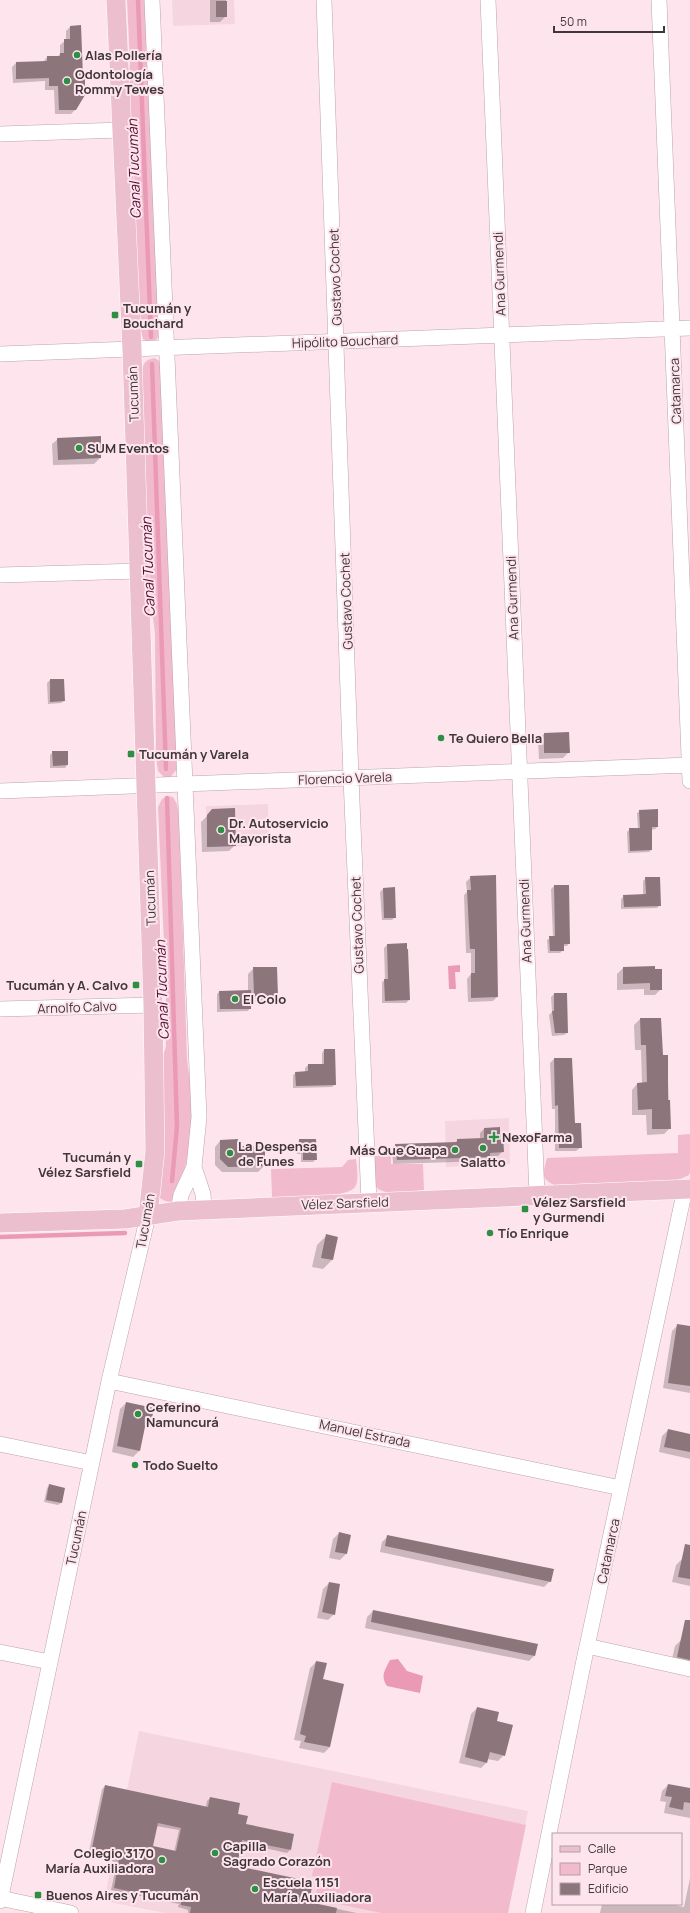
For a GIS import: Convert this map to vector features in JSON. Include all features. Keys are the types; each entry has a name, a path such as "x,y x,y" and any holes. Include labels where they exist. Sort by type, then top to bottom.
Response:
{"main road":[{"name":"Tucumán","path":"116,0 132,350 154,1005 155,1151 148,1216"},
{"name":"Vélez Sarsfield","path":"0,1223 125,1219 178,1210 687,1189"}],"street":[{"path":"152,0 165,349 199,1117 194,1167 181,1195 178,1210"},
{"name":"Gustavo Cochet","path":"324,0 369,1202"},
{"name":"Ana Gurmendi","path":"488,0 537,1195"},
{"name":"Catamarca","path":"659,0 690,781"},
{"path":"0,134 122,130"},
{"name":"Hipólito Bouchard","path":"0,354 165,349 690,328"},
{"path":"0,575 140,571"},
{"name":"Florencio Varela","path":"0,791 690,765"},
{"name":"Arnolfo Calvo","path":"0,1010 154,1005"},
{"path":"194,1167 203,1194 204,1209"},
{"name":"Catamarca","path":"533,1913 587,1646 687,1189"},
{"name":"Tucumán","path":"0,1899 109,1380 148,1216"},
{"name":"Manuel Estrada","path":"109,1380 621,1488"},
{"path":"0,1444 92,1463"},
{"path":"587,1646 690,1669"},
{"path":"0,1652 50,1662"},
{"path":"0,1899 71,1913"}],"shaded area":[{"path":"172,0 234,0 235,24 173,26"},
{"path":"268,804 269,845 207,847 206,806"},
{"path":"460,965 460,972 455,972 456,989 449,989 448,966"},
{"path":"509,1118 510,1164 446,1167 445,1121"},
{"path":"398,1659 407,1671 423,1676 420,1693 387,1686 384,1679 385,1670 390,1660"},
{"path":"139,1731 528,1811 508,1913 165,1913 104,1901"}],"green space":[{"path":"127,0 145,0 159,335 156,340 148,341 143,339 140,327 128,87 130,63"},
{"path":"155,358 159,361 161,366 177,769 169,779 166,779 158,771 156,756 155,633 148,578 142,369 146,361"},
{"path":"167,796 173,797 177,804 179,814 187,1060 192,1108 191,1133 184,1172 176,1200 170,1202 160,1198 159,1190 164,1122 162,1058 166,1047 166,990 158,807 162,799"},
{"path":"690,1134 690,1172 689,1175 678,1180 554,1185 544,1177 547,1158 678,1153 678,1135"},
{"path":"391,1155 391,1164 423,1164 424,1190 396,1193 382,1191 378,1188 375,1184 374,1178 374,1156"},
{"path":"356,1159 357,1181 355,1187 350,1191 341,1194 303,1197 272,1197 271,1169 342,1167 348,1160"},
{"path":"332,1782 526,1825 508,1913 381,1913 315,1899 319,1878 312,1876"}],"building":[{"path":"216,1 227,1 227,17 216,17"},
{"path":"81,25 85,95 76,110 59,110 58,86 49,86 49,78 16,79 16,62 47,61 47,56 60,56 60,53 64,53 64,39 70,39 70,26"},
{"name":"SUM Eventos","path":"101,436 101,458 58,460 57,438"},
{"path":"50,679 64,679 65,701 50,702"},
{"path":"569,732 570,753 544,753 544,733"},
{"path":"52,751 68,751 68,765 53,766"},
{"name":"Dr. Autoservicio Mayorista","path":"235,808 236,846 207,847 207,815 212,809"},
{"path":"658,809 658,827 652,827 652,850 630,851 629,828 640,828 639,810"},
{"path":"496,875 498,997 471,998 471,973 475,973 475,949 470,949 467,890 471,890 470,876"},
{"path":"645,877 660,877 661,906 624,907 623,895 646,894"},
{"path":"554,885 569,885 570,944 564,944 564,951 550,951 549,936 555,936"},
{"path":"395,887 396,918 384,918 383,888"},
{"path":"407,943 410,1000 385,1001 384,979 388,979 387,944"},
{"path":"655,966 655,969 662,969 662,990 650,990 650,983 623,984 623,967"},
{"path":"253,967 277,967 278,996 254,996"},
{"name":"El Colo","path":"251,990 251,1009 220,1009 219,991"},
{"path":"554,993 567,993 568,1033 555,1033 552,1011 554,1011"},
{"path":"640,1018 661,1018 663,1055 668,1055 668,1100 670,1100 671,1129 652,1129 652,1109 638,1110 637,1083 647,1082 646,1045 641,1045"},
{"path":"324,1049 335,1049 336,1085 296,1086 295,1072 308,1071 308,1064 324,1064"},
{"path":"554,1058 572,1058 575,1123 581,1123 582,1148 559,1148 558,1105 555,1106"},
{"path":"500,1127 500,1135 503,1135 504,1152 490,1153 490,1157 397,1160 395,1144 457,1142 457,1139 484,1138 484,1128"},
{"path":"238,1139 238,1146 265,1146 265,1166 228,1167 220,1159 220,1140"},
{"path":"299,1139 316,1139 317,1160 303,1160 303,1152 299,1152"},
{"path":"326,1234 338,1237 333,1260 321,1258"},
{"path":"677,1324 690,1326 690,1386 668,1383"},
{"path":"126,1402 154,1408 151,1423 146,1422 140,1451 117,1446"},
{"path":"668,1429 690,1434 690,1452 664,1447"},
{"path":"49,1484 65,1488 62,1503 46,1500"},
{"path":"339,1532 351,1535 347,1554 335,1552"},
{"path":"387,1535 554,1569 551,1582 385,1546"},
{"path":"685,1544 690,1545 690,1579 678,1577"},
{"path":"329,1582 340,1584 335,1615 322,1612"},
{"path":"373,1610 538,1644 535,1656 371,1622"},
{"path":"685,1620 690,1620 690,1660 677,1657"},
{"path":"316,1661 327,1663 323,1679 344,1684 330,1747 304,1742 306,1736 300,1734"},
{"path":"477,1707 499,1712 497,1721 513,1725 505,1756 490,1752 487,1763 465,1757"},
{"path":"668,1784 690,1788 690,1803 684,1802 683,1810 669,1807 672,1797 665,1796"},
{"path":"105,1785 208,1807 210,1797 240,1803 238,1814 248,1816 246,1824 294,1834 291,1850 242,1840 237,1866 313,1882 309,1902 337,1908 336,1913 190,1913 191,1907 181,1905 181,1902 114,1888 119,1859 91,1853","holes":["158,1823 181,1828 176,1851 153,1846"]}],"waterway":[{"name":"Canal Tucumán","path":"138,0 151,337"},
{"name":"Canal Tucumán","path":"152,364 166,769"},
{"name":"Canal Tucumán","path":"167,798 177,1126 172,1181"},
{"path":"0,1237 125,1233"}],"place":[{"name":"Alas Pollería","path":"77,55"},
{"name":"Odontología Rommy Tewes","path":"67,81"},
{"name":"Tucumán y Bouchard","path":"115,315"},
{"name":"SUM Eventos","path":"79,448"},
{"name":"Te Quiero Bella","path":"441,738"},
{"name":"Tucumán y Varela","path":"131,754"},
{"name":"Dr. Autoservicio Mayorista","path":"221,830"},
{"name":"Tucumán y A. Calvo","path":"136,985"},
{"name":"El Colo","path":"235,999"},
{"name":"NexoFarma","path":"494,1137"},
{"name":"Salatto","path":"483,1148"},
{"name":"Más Que Guapa","path":"455,1150"},
{"name":"La Despensa de Funes","path":"230,1153"},
{"name":"Tucumán y Vélez Sarsfield","path":"139,1164"},
{"name":"Vélez Sarsfield y Gurmendi","path":"525,1209"},
{"name":"Tío Enrique","path":"490,1233"},
{"name":"Ceferino Namuncurá","path":"138,1414"},
{"name":"Todo Suelto","path":"135,1465"},
{"name":"Capilla Sagrado Corazón","path":"215,1853"},
{"name":"Colegio 3170 María Auxiliadora","path":"162,1860"},
{"name":"Escuela 1151 María Auxiliadora","path":"255,1889"},
{"name":"Buenos Aires y Tucumán","path":"38,1895"}]}
